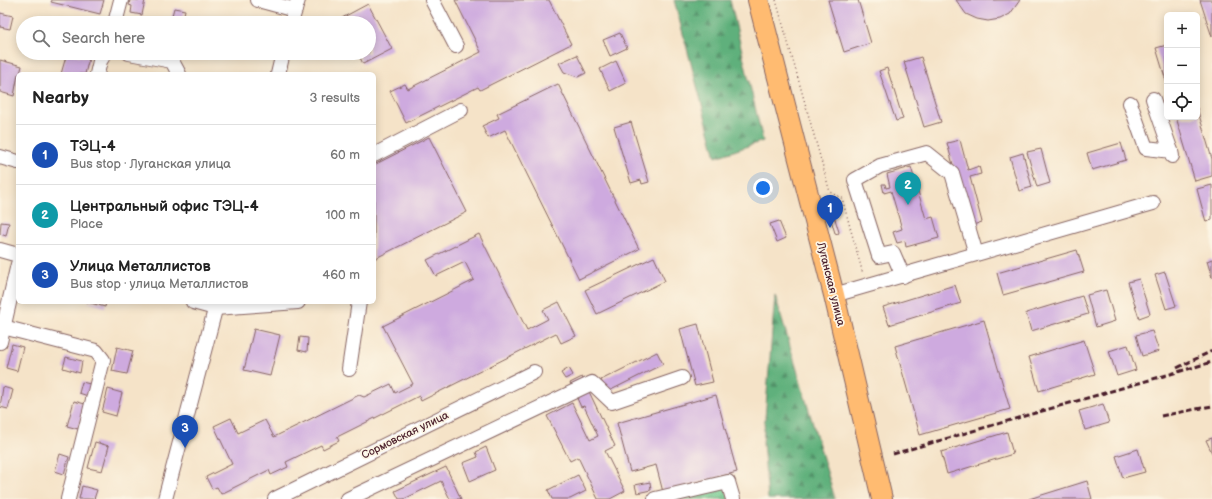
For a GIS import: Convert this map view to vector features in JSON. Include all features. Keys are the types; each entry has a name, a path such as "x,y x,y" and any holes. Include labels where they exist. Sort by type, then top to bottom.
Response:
{"highway":[{"name":"Луганская улица","path":"758,0 834,295 882,499"}],"street":[{"path":"117,16 120,0"},
{"path":"258,0 295,11"},
{"path":"432,0 456,46"},
{"path":"97,72 101,60"},
{"path":"167,60 172,61 178,72"},
{"path":"278,72 281,60"},
{"path":"1130,103 1146,148 1171,153 1153,99"},
{"path":"376,154 461,110"},
{"path":"903,276 893,253 880,256 855,180 880,166 927,153 952,173 976,254"},
{"path":"0,158 16,162"},
{"path":"834,295 1153,203"},
{"path":"0,250 16,254"},
{"path":"0,342 16,272"},
{"path":"165,499 216,305 243,304"},
{"path":"349,369 359,304"},
{"path":"3,327 96,351 103,360 68,499"},
{"name":"Сормовская улица","path":"275,499 534,372"},
{"path":"348,499 592,383 612,402 682,378"},
{"path":"655,499 728,482 733,499"}],"path":[{"path":"776,0 830,192 842,198 863,276"}],"green space":[{"path":"674,0 730,0 763,141 716,157"},
{"path":"775,295 835,499 768,499 763,443"},
{"path":"725,486 729,499 669,499"}],"building":[{"path":"52,0 104,0 100,14 51,2"},
{"path":"130,0 145,0 142,15 131,13 132,6 129,5"},
{"path":"455,0 549,0 571,44 480,90 478,87 406,123 390,91 405,84 408,89 481,52"},
{"path":"828,0 858,0 871,43 844,52"},
{"path":"956,0 1020,0 1010,14 1000,19 988,21 977,19 966,14"},
{"path":"1200,0 1212,0 1212,37"},
{"path":"368,4 374,16 346,16"},
{"path":"174,8 185,10 184,16 172,16"},
{"path":"0,13 13,16 10,29 0,27"},
{"path":"376,19 392,49 376,57"},
{"path":"620,33 627,48 610,56 603,40"},
{"path":"1164,46 1164,74 1156,48"},
{"path":"577,55 586,73 578,77 564,72 559,63"},
{"path":"921,57 941,122 924,127 904,62"},
{"path":"0,60 22,66 20,72 16,72 14,96 0,92"},
{"path":"65,60 88,60 86,72 62,72"},
{"path":"361,60 371,60 363,64"},
{"path":"616,61 626,83 610,91 600,69"},
{"path":"887,68 903,119 896,121 879,71"},
{"path":"558,84 639,249 579,279 505,130 488,138 482,126 499,118 497,114"},
{"path":"1200,118 1212,159 1212,176 1195,181 1177,120 1200,120"},
{"path":"631,122 649,182 642,184 641,180 631,183 614,127"},
{"path":"429,137 467,212 376,258 376,164"},
{"path":"960,140 968,170 979,166 981,174 970,177 982,222 970,226 947,143"},
{"path":"1121,143 1126,160 1092,170 1087,153"},
{"path":"1041,149 1050,183 1037,187 1027,152"},
{"path":"1023,153 1032,187 1019,191 1010,157"},
{"path":"911,167 926,219 933,217 939,238 906,247 905,241 897,243 893,232 902,229 891,191 884,193 882,184 885,184 886,188 890,187 887,174"},
{"path":"1212,185 1212,220 1206,222 1197,189"},
{"path":"833,218 835,219 839,232 838,234 835,233 831,220"},
{"path":"779,221 786,238 777,242 770,224"},
{"path":"1,222 9,223 6,236 0,234"},
{"path":"479,234 527,330 548,319 543,310 559,302 576,336 561,343 556,333 421,401 419,396 337,437 339,441 323,449 321,445 286,462 288,467 271,475 269,470 221,494 217,487 212,489 206,477 232,464 214,426 231,418 238,433 265,420 274,437 359,395 364,397 391,384 395,393 413,384 383,326 474,280 465,262 436,276 427,260"},
{"path":"1077,250 1084,272 1003,295 997,273"},
{"path":"654,257 665,281 597,314 585,290"},
{"path":"1212,259 1212,278 1207,261"},
{"path":"1165,272 1176,306 1166,309 1155,275"},
{"path":"1139,279 1150,314 1139,318 1128,282"},
{"path":"955,285 961,303 889,325 883,307"},
{"path":"1106,290 1115,321 1096,327 1087,295"},
{"path":"1082,296 1088,314 1031,331 1026,313"},
{"path":"94,304 106,304 105,307"},
{"path":"984,320 1010,409 920,435 895,346"},
{"path":"698,324 713,382 695,386 680,329"},
{"path":"254,329 280,335 270,376 244,370"},
{"path":"1152,331 1159,351 1142,356 1136,335"},
{"path":"300,337 308,338 307,352 298,350"},
{"path":"1084,340 1095,374 1039,391 1029,357"},
{"path":"12,344 23,347 17,371 6,368"},
{"path":"1128,345 1136,370 1117,376 1109,351"},
{"path":"117,347 133,351 127,374 112,371"},
{"path":"657,352 663,364 607,392 601,380"},
{"path":"66,357 82,361 80,373 63,368"},
{"path":"569,368 573,375 565,379 561,373"},
{"path":"582,377 615,446 605,451 625,491 610,499 598,499 578,457 570,461 547,416 572,403 590,440 598,436 584,406 581,407 570,383"},
{"path":"82,382 94,385 91,397 79,393"},
{"path":"3,387 13,390 8,409 0,407"},
{"path":"108,389 122,393 116,416 102,412"},
{"path":"716,395 737,472 663,492 656,465 630,472 617,423"},
{"path":"74,401 85,404 78,429 67,426"},
{"path":"1103,404 1109,423 1085,430 1079,411"},
{"path":"1007,432 1013,454 947,474 941,452"},
{"path":"1212,438 1212,453 1206,440"},
{"path":"95,442 109,446 102,471 88,468"},
{"path":"486,447 495,470 470,481 463,463 478,457 476,452"},
{"path":"1138,449 1145,472 1123,478 1116,456"},
{"path":"60,454 69,457 64,474 55,471"},
{"path":"446,467 461,499 450,499 441,481 404,499 399,499 395,491"},
{"path":"578,475 586,491 570,499 552,499 548,490"},
{"path":"1087,481 1092,499 1029,499"},
{"path":"650,482 651,490 637,493 635,485"},
{"path":"82,486 97,490 94,499 79,499"}],"railway":[{"path":"1177,368 1212,351"},
{"path":"893,454 1212,362"},
{"path":"1161,416 1212,406"}],"place":[{"name":"Центральный офис ТЭЦ-4","path":"908,205"},
{"name":"ТЭЦ-4","path":"830,228"},
{"name":"Улица Металлистов","path":"185,448"}]}
